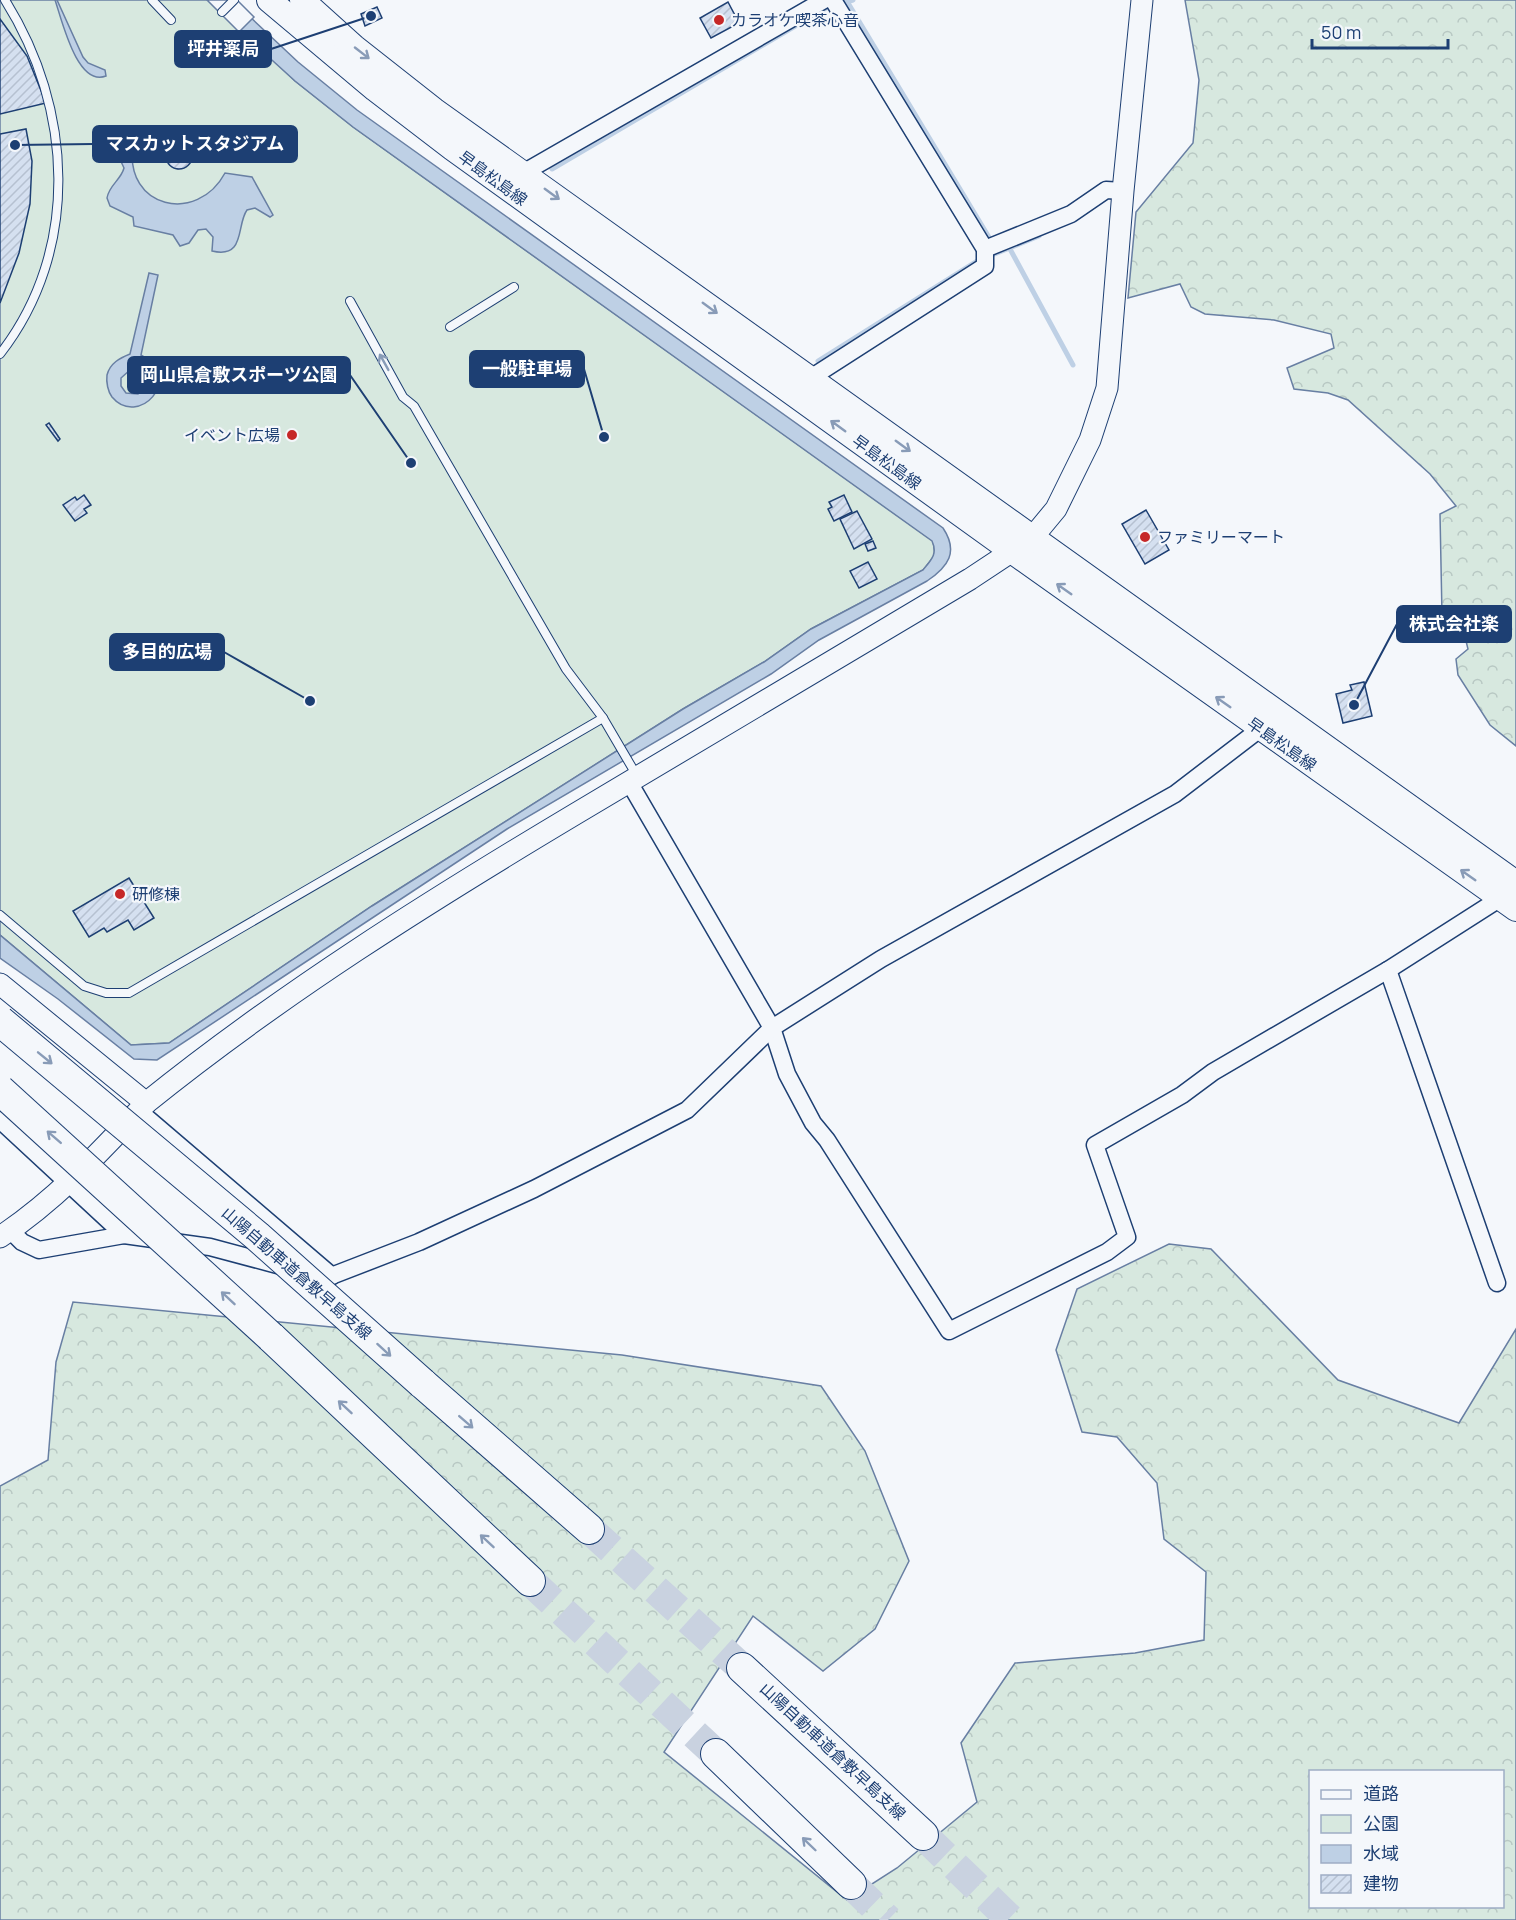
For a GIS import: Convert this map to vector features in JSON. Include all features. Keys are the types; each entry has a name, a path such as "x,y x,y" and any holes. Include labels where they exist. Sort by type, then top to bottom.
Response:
{"highway":[{"name":"山陽自動車道倉敷早島支線","path":"0,1021 248,1229 589,1529"},
{"path":"0,1090 272,1337 530,1581"},
{"name":"山陽自動車道倉敷早島支線","path":"742,1668 923,1834"},
{"path":"716,1754 851,1884"}],"main road":[{"name":"早島松島線","path":"269,0 375,89 452,148 1012,552 1260,729 1512,895"},
{"name":"早島松島線","path":"302,0 354,47 398,82 1032,538 1512,895"}],"street":[{"path":"1142,0 1107,388 1090,440 1056,509 1032,538 1012,552 631,773 294,991 142,1107 70,1184 5,1233 39,1250 124,1234 210,1247 311,1276 332,1276 430,1237 534,1189 687,1110 772,1028 882,959 1175,794 1260,729"},
{"path":"523,173 833,3 989,252 986,266 809,379"},
{"path":"989,252 1071,214 1106,190 1123,191"},
{"path":"631,773 772,1028 788,1074 813,1123 827,1140 949,1331 1107,1252 1127,1237 1095,1145 1182,1095 1213,1072 1512,895"},
{"path":"1388,970 1497,1283"},
{"path":"0,984 332,1276"},
{"path":"0,1120 124,1234"}],"lane":[{"path":"0,354 25,314 39,283 53,236 59,182 58,146 49,98 37,60 5,0"},
{"path":"152,0 171,20"},
{"path":"222,12 234,0"},
{"path":"450,327 514,287"},
{"path":"350,302 403,397 414,406 566,669 603,718 621,748 631,773"},
{"path":"0,915 84,986 106,993 129,993 603,718"}],"green space":[{"path":"0,0 210,0 295,81 353,127 933,541 935,555 923,570 811,629 764,662 683,709 372,906 169,1043 131,1045 0,935"},
{"path":"1185,0 1516,0 1516,746 1490,725 1458,675 1456,659 1468,649 1463,629 1442,615 1440,514 1456,506 1430,474 1348,400 1328,393 1294,389 1287,368 1334,348 1331,334 1274,320 1205,314 1191,307 1180,284 1128,298 1136,212 1193,143 1199,80"},
{"path":"1169,1244 1211,1249 1338,1380 1459,1423 1516,1329 1516,1920 0,1920 0,1486 48,1460 56,1362 73,1302 622,1355 821,1386 865,1451 909,1561 875,1629 823,1671 753,1616 664,1752 847,1900 897,1868 977,1802 961,1743 1015,1663 1135,1653 1204,1640 1206,1572 1164,1539 1157,1483 1117,1437 1082,1432 1056,1350 1077,1289"}],"water":[{"path":"55,0 83,57 88,63 105,70 106,76 96,77 87,72 79,62 72,50"},
{"path":"232,0 298,62 357,110 943,528 948,537 951,552 946,564 927,581 819,640 771,674 507,829 157,1060 134,1059 58,999 0,958 0,935 131,1045 169,1043 372,906 683,709 764,662 811,629 923,570 933,557 934,550 932,541 353,127 295,81 240,31"},
{"path":"112,142 133,146 133,167 140,184 151,195 165,202 181,204 198,199 213,189 225,173 252,177 273,215 270,217 255,208 247,210 235,245 223,252 212,251 213,237 206,229 198,230 189,243 180,246 173,235 134,226 133,217 110,206 107,198 124,168 118,155 110,150"},
{"path":"178,142 186,144 192,154 190,163 178,169 170,165 166,157 170,146","holes":["176,148 186,151 187,156 183,162 176,162 172,159 172,152"]},
{"path":"149,273 158,275 141,355 153,365 159,376 158,387 153,397 144,404 134,407 123,405 112,397 107,381 108,371 113,364 130,354","holes":["130,370 139,370 146,380 144,389 138,394 126,393 121,386 121,378"]}],"pier":[{"path":"207,0 237,0 254,17 239,32"}],"building":[{"name":"カラオケ喫茶心音","path":"728,2 739,23 711,38 700,18"},
{"path":"377,7 382,18 365,26 361,14"},
{"path":"0,19 27,56 46,103 0,114"},
{"path":"26,129 32,161 30,204 19,253 0,303 0,134"},
{"path":"179,143 188,147 192,156 188,165 179,169 170,165 166,156 170,147"},
{"path":"49,423 60,439 58,441 46,425"},
{"path":"84,495 91,505 84,509 87,513 75,521 63,505 75,497 77,500"},
{"path":"844,495 852,512 834,521 828,509 832,507 829,502"},
{"name":"ファミリーマート","path":"1146,510 1169,550 1145,564 1122,524"},
{"path":"857,511 872,539 854,549 840,519"},
{"path":"873,541 876,548 868,551 865,544"},
{"path":"868,562 877,579 859,588 850,571"},
{"path":"1364,682 1372,716 1343,723 1336,694 1352,690 1350,685"},
{"name":"研修棟","path":"129,878 154,918 134,930 128,920 107,932 104,928 89,937 73,911"}],"waterway":[{"path":"552,169 826,8 853,0"},
{"path":"848,3 993,244"},
{"path":"818,361 977,261 1039,236"},
{"path":"1010,249 1073,365"}],"tunnel":[{"path":"589,1529 742,1668"},
{"path":"530,1581 716,1754"},
{"path":"923,1835 1011,1920"},
{"path":"851,1884 888,1920"}],"place":[{"name":"坪井薬局","path":"371,16"},
{"name":"カラオケ喫茶心音","path":"719,20"},
{"name":"マスカットスタジアム","path":"15,145"},
{"name":"イベント広場","path":"292,435"},
{"name":"一般駐車場","path":"604,437"},
{"name":"岡山県倉敷スポーツ公園","path":"411,463"},
{"name":"ファミリーマート","path":"1145,537"},
{"name":"多目的広場","path":"310,701"},
{"name":"株式会社楽","path":"1354,705"},
{"name":"研修棟","path":"120,894"}]}
